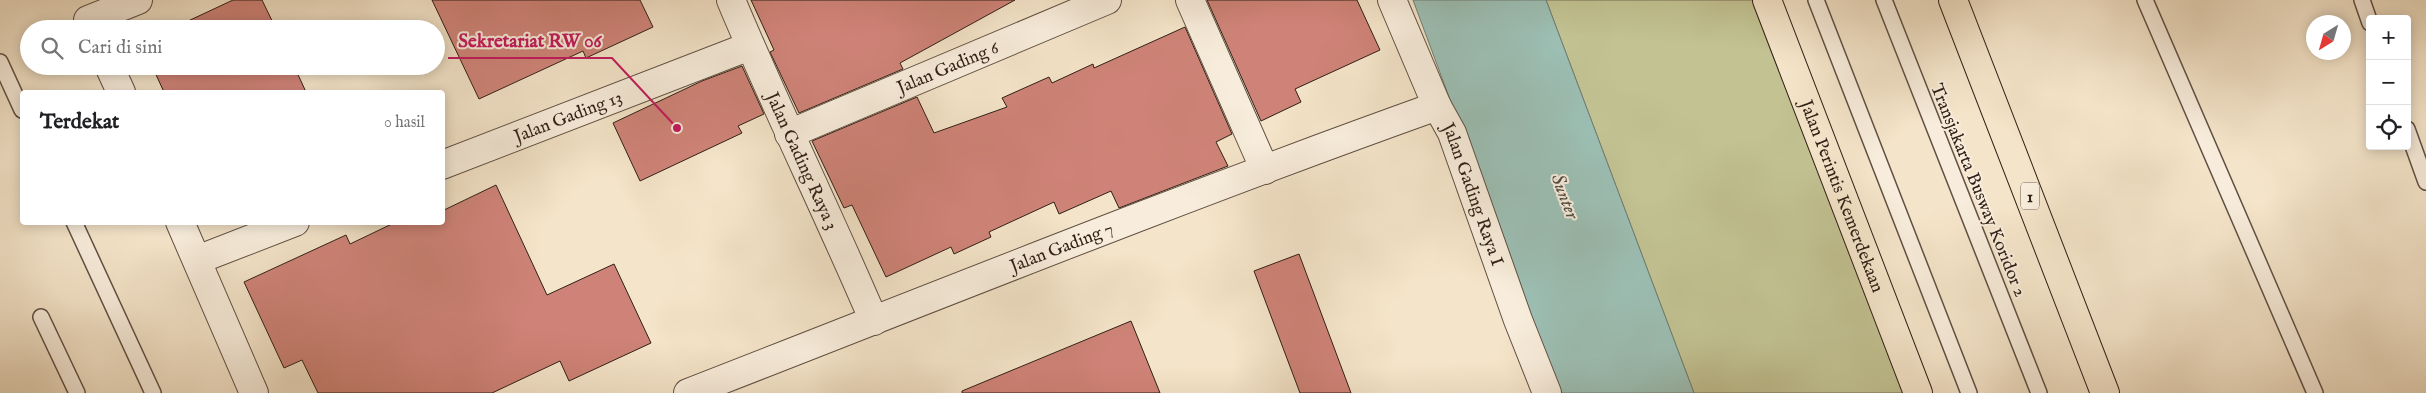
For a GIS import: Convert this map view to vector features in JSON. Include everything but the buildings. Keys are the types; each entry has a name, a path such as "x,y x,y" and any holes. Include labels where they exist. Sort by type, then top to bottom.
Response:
{"highway":[{"name":"Jalan Perintis Kemerdekaan","path":"1767,0 1918,393"},
{"name":"1","path":"1953,0 2105,393"}],"street":[{"path":"86,16 138,0"},
{"name":"Jalan Gading Raya 3","path":"731,0 789,134 828,215 874,321"},
{"name":"Jalan Gading 6","path":"789,134 1107,0"},
{"path":"1190,0 1265,170"},
{"name":"Jalan Gading Raya I","path":"1392,0 1437,106 1452,133 1518,320 1547,393"},
{"name":"Jalan Gading 13","path":"445,164 750,46"},
{"path":"113,75 120,90"},
{"name":"Jalan Gading 7","path":"688,393 1101,231 1317,149 1437,106"},
{"path":"181,225 254,393"},
{"path":"197,260 287,225"}],"lane":[{"path":"1816,0 1969,393"},
{"name":"Transjakarta Busway Koridor 2","path":"1884,0 2039,393"},
{"path":"2145,0 2315,393"},
{"path":"2362,0 2367,15"},
{"path":"0,62 20,106"},
{"path":"2411,140 2426,182"},
{"path":"75,225 153,393"},
{"path":"41,317 77,393"}],"green space":[{"path":"1546,0 1759,0 1913,393 1694,393"}],"water":[{"name":"Sunter","path":"1413,0 1546,0 1694,393 1559,393"}],"place":[{"name":"Sekretariat RW 06","path":"677,128"}]}
